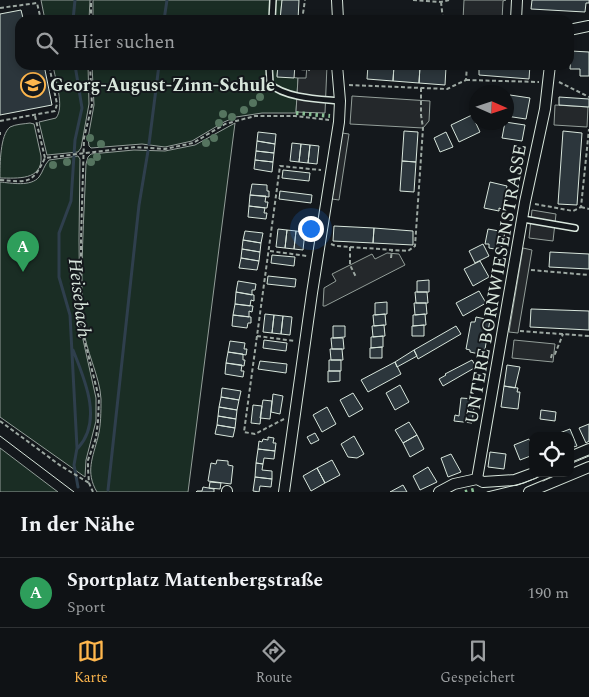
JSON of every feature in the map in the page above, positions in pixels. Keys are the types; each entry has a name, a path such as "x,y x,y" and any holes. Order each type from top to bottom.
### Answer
{"street":[{"path":"336,0 338,15"},
{"path":"516,15 517,0"},
{"path":"574,29 589,26"},
{"path":"284,492 317,257 339,122 340,101 338,70"},
{"name":"UNTERE BORNWIESENSTRASSE","path":"481,484 523,219 545,109 549,70"},
{"path":"574,455 589,449"},
{"path":"529,492 589,467"},
{"path":"439,492 454,484 481,484 515,480 529,475"}],"lane":[{"path":"272,15 273,0"},
{"path":"269,70 270,84 274,87 304,98 340,101"},
{"path":"523,219 574,228"}],"path":[{"path":"91,0 91,15"},
{"path":"303,15 305,0"},
{"path":"413,0 441,2 449,0"},
{"path":"441,2 442,15"},
{"path":"0,8 37,3 40,15"},
{"path":"0,121 55,111 57,104 50,70"},
{"path":"90,70 92,105 84,138 81,326 99,398 97,429 88,460 89,483 93,492"},
{"path":"466,80 467,70"},
{"path":"339,85 446,89 466,80 548,80 589,97"},
{"path":"320,239 336,246 408,251 415,246 418,231 423,128 421,88"},
{"path":"0,180 24,182 32,178 40,169 45,158 35,115"},
{"path":"45,158 135,147 165,149 193,143 225,124 255,116 295,116 339,122"},
{"path":"581,207 589,129"},
{"path":"585,163 589,162"},
{"path":"295,413 255,434 244,432 280,166 331,171"},
{"path":"526,202 574,211 581,207 589,209"},
{"path":"350,247 350,265 356,277"},
{"path":"269,250 317,257"},
{"path":"391,258 392,250"},
{"path":"531,270 589,275"},
{"path":"520,332 589,336"},
{"path":"551,358 552,354 555,354 563,334"},
{"path":"257,336 305,342"},
{"path":"0,421 60,466 89,483"}],"green space":[{"path":"41,0 90,0 89,15 44,15"},
{"path":"93,0 282,0 280,15 93,15"},
{"path":"54,70 88,70 89,104 81,148 78,152 47,155 39,122 56,118 60,107"},
{"path":"92,70 278,70 277,76 298,78 296,113 262,113 236,117 192,141 165,147 142,144 91,148 88,138 94,105"},
{"path":"235,123 188,492 97,492 91,478 91,464 100,428 101,399 98,381 84,334 82,305 83,224 88,157 91,154 134,150 165,151 195,145"},
{"path":"34,124 41,156 41,164 38,170 21,178 0,178 1,150 4,136 12,126"},
{"path":"78,156 80,159 80,326 96,398 96,421 86,460 85,477 0,417 0,182 21,184 31,182 39,177 49,160"},
{"path":"0,448 58,492 0,492"}],"shaded area":[{"path":"464,0 506,0 503,1 502,15 463,15"},
{"path":"307,70 327,70 325,113 296,112 298,78 306,78"},
{"path":"352,96 430,101 429,121 423,128 350,124"},
{"path":"555,105 588,107 587,127 554,125"},
{"path":"342,133 349,134 339,200 332,199"},
{"path":"532,210 556,214 553,241 529,238"},
{"path":"523,248 532,250 518,333 509,332"},
{"path":"387,253 399,254 405,265 323,306 324,288 336,281 332,274 372,254 375,259"},
{"path":"514,340 555,344 553,362 512,358"}],"building":[{"path":"282,0 299,0 298,15 280,15"},
{"path":"532,0 589,0 589,3 586,3 585,12 531,9"},
{"path":"21,10 22,15 15,15 15,70 45,70 52,105 0,115 0,14"},
{"path":"574,51 589,52 589,76 580,76 580,69 574,69"},
{"path":"278,70 295,70 294,78 277,77"},
{"path":"368,70 394,70 393,81 367,79"},
{"path":"394,70 420,70 419,83 393,81"},
{"path":"420,70 446,70 445,85 419,83"},
{"path":"479,70 530,70 529,79 479,75"},
{"path":"514,96 530,98 526,119 514,117"},
{"path":"559,97 589,99 589,107 559,105"},
{"path":"469,116 469,130 479,130 480,132 459,142 451,125"},
{"path":"514,123 525,125 522,141 502,138 504,130 514,130"},
{"path":"404,131 418,132 416,162 402,161"},
{"path":"563,131 582,133 577,205 558,204"},
{"path":"258,132 276,134 275,144 257,141"},
{"path":"446,132 453,147 440,152 434,138"},
{"path":"257,141 275,144 274,153 256,151"},
{"path":"292,143 301,144 299,162 290,161"},
{"path":"301,144 310,145 308,163 299,162"},
{"path":"310,145 319,146 317,164 308,163"},
{"path":"256,151 274,153 273,162 255,160"},
{"path":"255,160 273,162 272,172 254,169"},
{"path":"402,161 416,162 414,192 400,191"},
{"path":"283,170 310,173 309,181 282,178"},
{"path":"490,182 507,186 502,209 499,208 499,211 484,208"},
{"path":"252,184 267,185 269,197 250,195"},
{"path":"280,191 312,195 311,203 279,199"},
{"path":"250,195 266,196 267,208 249,206"},
{"path":"249,206 265,208 264,213 267,213 266,219 248,217"},
{"path":"334,226 374,228 373,243 333,241"},
{"path":"374,228 413,231 413,245 373,243"},
{"path":"278,229 287,230 285,248 276,247"},
{"path":"488,229 505,232 500,250 489,248 489,244 485,244"},
{"path":"287,230 296,231 294,249 285,248"},
{"path":"245,231 263,233 261,243 243,240"},
{"path":"296,231 305,232 303,250 294,249"},
{"path":"243,240 261,243 260,252 242,249"},
{"path":"483,244 489,256 475,263 469,251"},
{"path":"242,249 260,252 259,261 241,258"},
{"path":"550,252 589,254 589,269 549,267"},
{"path":"272,255 295,257 294,266 271,263"},
{"path":"241,258 259,261 257,270 239,268"},
{"path":"480,261 489,277 473,286 464,269"},
{"path":"268,276 296,279 295,287 267,284"},
{"path":"429,280 429,292 417,292 417,281"},
{"path":"238,281 256,284 255,290 252,290 252,295 236,292"},
{"path":"479,291 486,303 463,316 456,303"},
{"path":"236,292 254,295 254,301 251,300 250,306 235,304"},
{"path":"415,292 427,292 428,303 416,303"},
{"path":"387,302 387,314 375,315 375,303"},
{"path":"414,303 426,303 427,314 415,315"},
{"path":"235,304 253,306 252,312 249,311 249,317 233,315"},
{"path":"531,309 589,311 589,330 530,327"},
{"path":"265,314 274,315 272,333 263,332"},
{"path":"385,314 386,325 374,326 373,315"},
{"path":"425,314 426,325 413,326 413,315"},
{"path":"233,315 251,317 251,323 248,323 247,328 232,326"},
{"path":"274,315 283,316 281,334 272,333"},
{"path":"283,316 292,317 290,335 281,334"},
{"path":"476,317 490,320 484,355 470,352 470,350 466,349 471,322 475,322"},
{"path":"384,325 385,336 373,337 372,326"},
{"path":"424,325 424,336 412,336 412,326"},
{"path":"333,326 345,326 345,337 333,338"},
{"path":"456,326 461,334 418,359 414,350"},
{"path":"383,336 383,347 371,348 371,337"},
{"path":"331,338 343,338 344,349 332,349"},
{"path":"264,340 287,343 286,351 263,348"},
{"path":"230,341 245,343 246,355 228,352"},
{"path":"382,347 382,358 370,358 370,348"},
{"path":"330,349 342,349 343,360 331,360"},
{"path":"414,350 417,356 397,367 395,362"},
{"path":"228,352 243,354 244,366 226,363"},
{"path":"329,360 341,360 341,371 329,371"},
{"path":"472,360 476,367 443,386 439,379"},
{"path":"260,361 287,364 286,373 258,369"},
{"path":"395,362 401,374 368,392 361,380"},
{"path":"226,363 242,365 243,377 225,374"},
{"path":"507,365 520,367 515,388 504,386"},
{"path":"328,371 340,371 340,381 328,382"},
{"path":"400,385 409,402 395,410 386,393"},
{"path":"504,386 518,388 517,392 520,392 518,409 501,407"},
{"path":"222,388 241,391 239,400 221,397"},
{"path":"353,393 363,409 349,417 340,400"},
{"path":"273,394 283,396 280,414 271,412"},
{"path":"221,397 239,400 237,410 219,407"},
{"path":"461,398 475,399 472,423 454,421 455,415 459,416"},
{"path":"263,400 272,401 270,419 260,418"},
{"path":"253,405 262,406 260,424 251,423"},
{"path":"219,407 237,410 236,419 218,416"},
{"path":"327,407 336,424 322,432 313,415"},
{"path":"541,410 556,412 555,421 540,419"},
{"path":"218,416 236,419 235,428 217,425"},
{"path":"409,422 417,435 403,443 395,430"},
{"path":"589,424 589,441 586,443 579,428"},
{"path":"217,425 235,428 233,437 215,434"},
{"path":"315,433 319,440 311,444 307,437"},
{"path":"417,435 424,449 410,457 403,443"},
{"path":"354,436 364,454 357,458 348,457 341,444"},
{"path":"268,437 274,438 273,443 276,443 275,451 258,449 259,441 262,442 263,439 268,440"},
{"path":"529,439 529,457 520,460 514,445"},
{"path":"258,449 275,451 274,459 264,458 263,464 256,463"},
{"path":"490,452 506,454 504,469 488,467"},
{"path":"451,454 461,472 448,477 441,458"},
{"path":"217,460 228,461 228,465 233,466 231,484 208,481 211,463 216,464"},
{"path":"332,460 340,475 325,483 317,468"},
{"path":"256,463 263,464 262,470 272,471 272,479 255,477"},
{"path":"428,467 437,482 420,490 413,476"},
{"path":"317,468 325,483 311,491 303,476"},
{"path":"255,477 272,479 271,487 260,486 259,492 253,491"},
{"path":"210,482 221,483 220,489 209,488"},
{"path":"403,485 407,492 390,492"},
{"path":"203,487 214,489 214,492 196,492 202,491"}],"waterway":[{"name":"Heisebach","path":"74,15 75,0"},
{"path":"165,15 167,0"},
{"name":"Heisebach","path":"76,70 82,108 75,140 71,201 59,233 59,277 70,315 77,448 74,465 78,487"},
{"path":"149,144 158,70"},
{"path":"108,490 139,205 148,151"},
{"path":"73,350 86,387 91,413 85,437 78,448"}],"tram line":[{"path":"0,436 74,492"},
{"path":"574,462 589,456"},
{"path":"487,492 524,483 538,477"},
{"path":"543,481 552,477"}],"hedge":[{"path":"296,113 330,116"},
{"path":"465,492 477,489"}],"place":[{"name":"Georg-August-Zinn-Schule","path":"33,85"},
{"name":"Sportplatz Mattenbergstraße","path":"23,272"}]}
